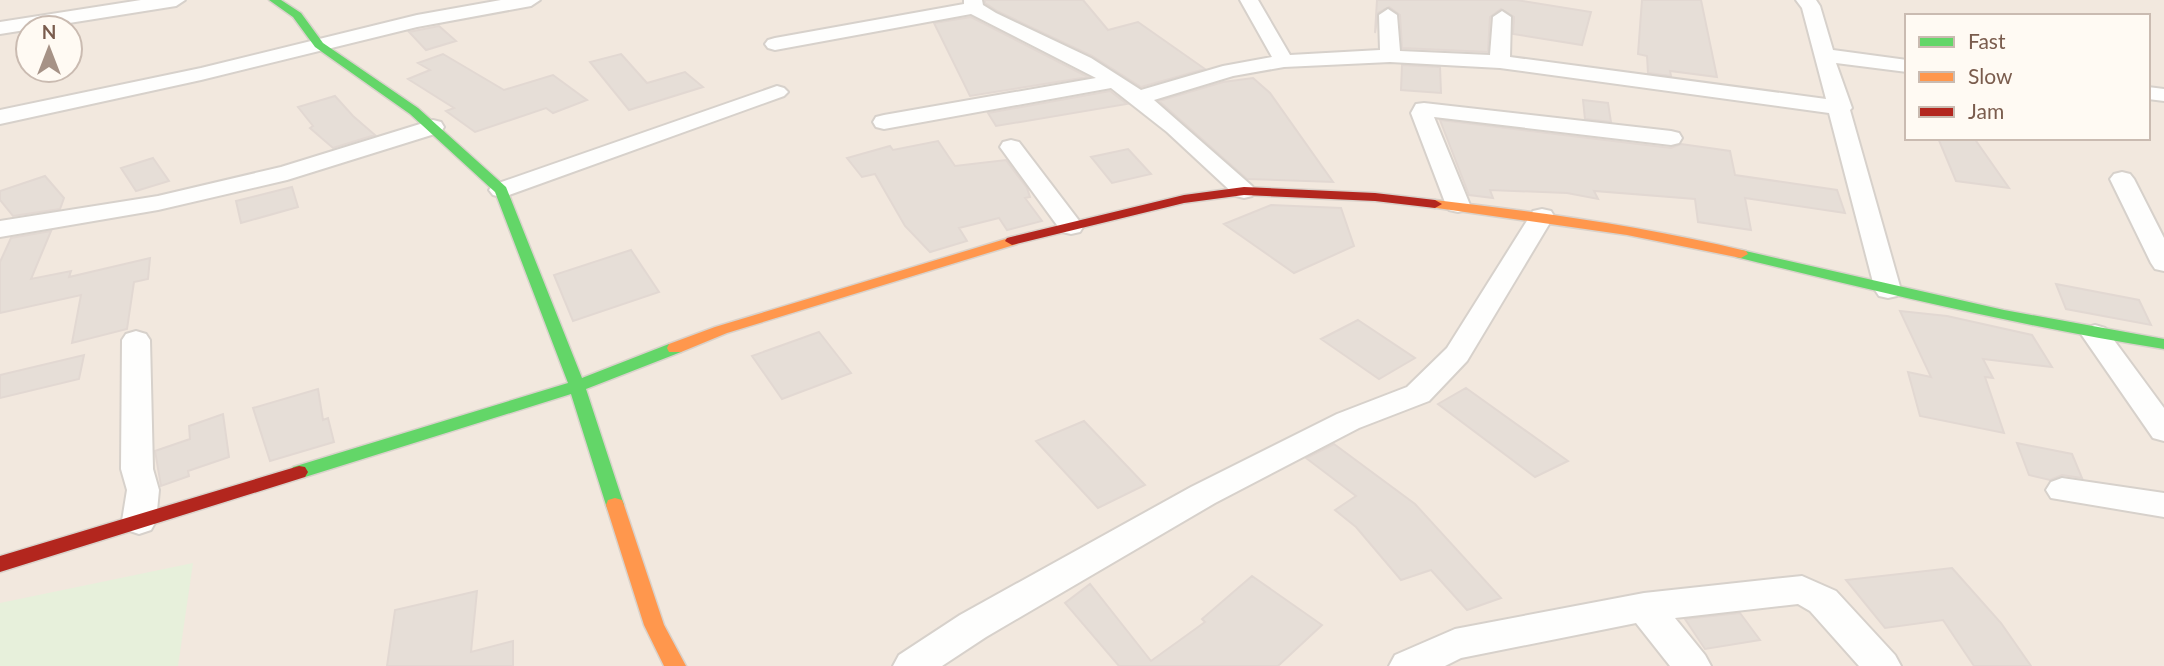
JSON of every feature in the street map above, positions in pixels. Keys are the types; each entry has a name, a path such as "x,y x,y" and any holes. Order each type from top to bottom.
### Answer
{"street":[{"path":"0,28 176,0"},
{"path":"274,0 297,15 319,45 414,111 501,190 577,386 654,625 675,666"},
{"path":"0,117 201,74 417,21 531,0"},
{"path":"1250,0 1284,61"},
{"path":"1805,0 1811,6 1841,108 1888,290"},
{"path":"775,44 973,4 995,22 1060,50 1114,82 1164,118 1244,191"},
{"path":"1388,15 1390,56"},
{"path":"1500,62 1502,17"},
{"path":"1825,55 1905,66"},
{"path":"1136,98 1230,71 1284,61 1390,56 1500,62 1841,108"},
{"path":"884,122 1114,82"},
{"path":"501,190 777,92"},
{"path":"1458,205 1422,113 1424,109 1671,138"},
{"path":"0,229 171,200 287,173 433,127"},
{"path":"1011,147 1071,227"},
{"path":"2122,178 2164,263"},
{"path":"0,564 577,386 721,330 1013,242 1184,199 1244,191 1362,196 1542,216 1695,242 1888,290 2095,334 2164,344"},
{"path":"912,666 973,626 1203,495 1348,421 1418,394 1457,354 1542,216"},
{"path":"2095,334 2164,430"},
{"path":"136,340 137,469 143,490 139,521"},
{"path":"2062,490 2164,505"},
{"path":"1408,666 1455,644 1644,607 1802,590 1824,601 1882,666"},
{"path":"1644,607 1692,666"}],"shaded area":[{"path":"0,0 2164,0 2164,666 0,666"}],"green space":[{"path":"193,563 178,666 0,666 0,603"}],"building":[{"path":"985,0 1083,0 1108,30 1138,22 1205,69 1141,87 1092,56 997,11 985,3"},
{"path":"1377,0 1516,0 1591,12 1582,45 1513,34 1514,17 1501,9 1490,17 1488,52 1402,48 1400,15 1389,7 1378,13 1375,33"},
{"path":"1642,0 1701,0 1717,77 1670,71 1671,76 1648,73 1647,56 1638,54"},
{"path":"971,17 1088,77 970,96 934,23"},
{"path":"439,26 456,41 426,50 409,32"},
{"path":"443,54 504,90 553,75 587,100 553,113 546,108 475,132 446,111 454,108 408,79 430,70 418,63"},
{"path":"621,54 647,83 685,72 703,87 629,110 590,62"},
{"path":"1402,65 1440,67 1441,93 1401,90"},
{"path":"1253,78 1270,93 1333,182 1247,179 1159,101 1223,82"},
{"path":"1110,91 1127,104 996,126 988,113"},
{"path":"335,96 375,135 333,148 310,128 313,126 298,107"},
{"path":"1583,100 1608,103 1611,122 1585,119"},
{"path":"1440,120 1671,148 1681,144 1730,151 1735,175 1837,190 1845,213 1745,198 1751,230 1698,222 1695,199 1594,191 1598,199 1567,193 1490,190 1493,198 1469,195"},
{"path":"1939,140 1975,140 2009,188 1956,181"},
{"path":"938,141 955,166 1006,160 1027,188 1030,197 1025,198 1042,221 1007,230 999,218 959,228 967,241 930,252 905,226 875,174 862,177 847,158 890,146 893,150"},
{"path":"1128,149 1151,174 1112,183 1091,157"},
{"path":"153,158 169,181 136,191 121,168"},
{"path":"45,176 64,198 60,209 13,216 0,200 0,191"},
{"path":"292,187 298,207 241,223 236,201"},
{"path":"1271,205 1341,208 1354,246 1294,273 1224,224"},
{"path":"51,231 31,279 71,271 69,277 150,258 148,279 134,282 127,329 72,343 81,295 0,313 0,262 11,238"},
{"path":"631,250 659,292 573,321 554,275"},
{"path":"2056,284 2139,300 2151,325 2066,309"},
{"path":"1900,311 1947,316 2032,335 2052,367 1983,359 1993,378 1985,377 2004,433 1920,416 1908,372 1931,377"},
{"path":"1358,320 1415,358 1379,379 1321,339"},
{"path":"819,332 851,373 782,399 752,356"},
{"path":"84,355 79,379 0,398 0,375"},
{"path":"1466,388 1568,461 1535,477 1438,404"},
{"path":"318,389 323,420 328,418 334,442 270,461 253,408"},
{"path":"223,414 229,457 188,471 189,476 161,486 155,451 190,439 189,426"},
{"path":"1084,421 1145,485 1098,508 1036,441"},
{"path":"2017,443 2072,454 2082,478 2062,475 2050,480 2029,475"},
{"path":"1334,444 1415,504 1501,598 1467,610 1431,570 1401,580 1356,527 1335,510 1356,496 1306,458"},
{"path":"1952,568 2001,623 2031,666 1974,666 1943,620 1885,628 1846,580"},
{"path":"1252,576 1322,625 1278,666 1119,666 1065,603 1090,584 1151,661 1205,622 1202,619"},
{"path":"477,591 471,652 513,641 513,666 387,666 395,610"},
{"path":"1740,613 1760,640 1705,649 1685,619"}],"traffic: fast":[{"path":"274,0 297,15 319,45 414,111 501,190 577,386 615,505"},
{"path":"1741,254 2004,315 2164,344"},
{"path":"299,472 577,386 675,348"}],"traffic: slow":[{"path":"1435,204 1627,230 1741,254"},
{"path":"675,348 721,330 1012,241"},
{"path":"615,505 654,625 675,666"}],"traffic: jam":[{"path":"1012,241 1184,199 1244,191 1375,197 1435,204"},
{"path":"0,564 299,472"}]}
